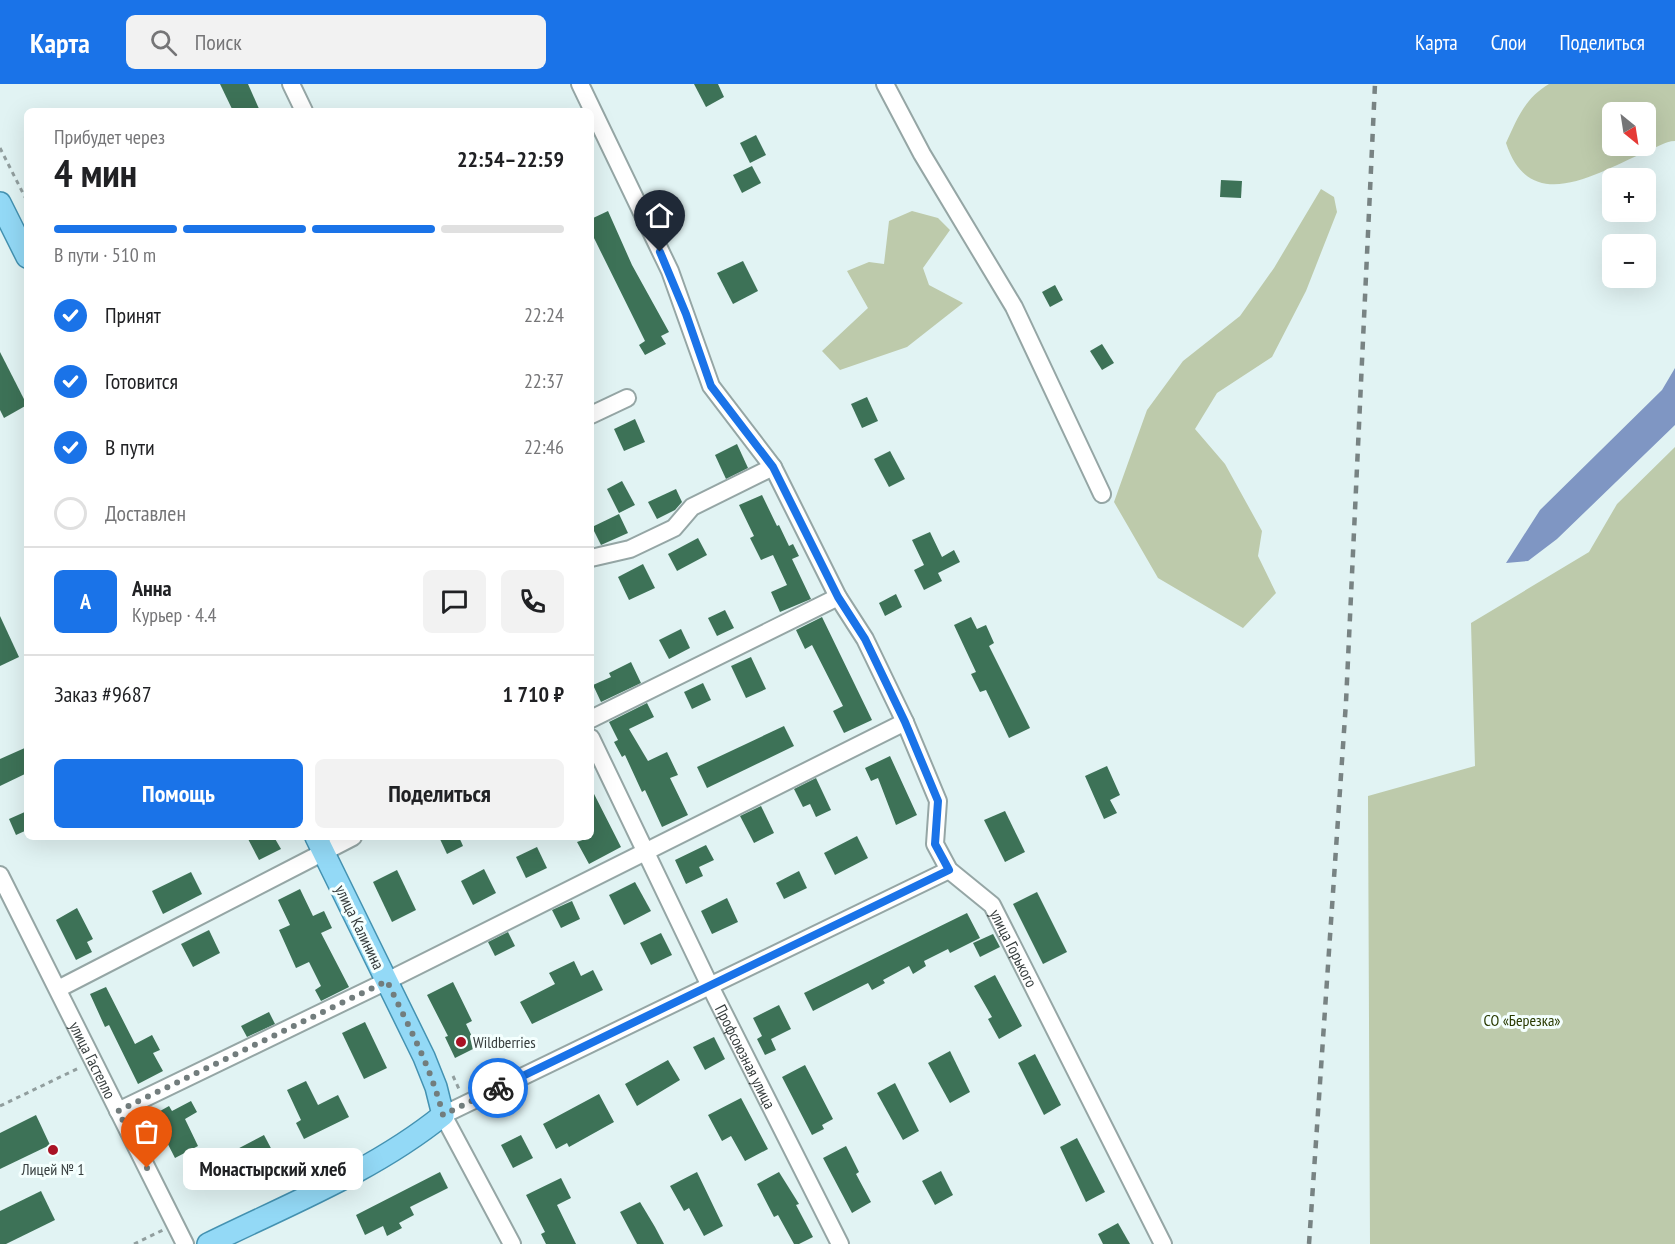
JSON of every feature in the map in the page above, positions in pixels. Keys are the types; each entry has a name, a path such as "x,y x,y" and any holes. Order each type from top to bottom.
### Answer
{"main road":[{"path":"0,203 24,251"},
{"name":"улица Калинина","path":"319,844 424,1057 436,1087 443,1115"},
{"path":"208,1244 380,1158 416,1136 443,1115"}],"street":[{"path":"291,84 303,108"},
{"name":"улица Горького","path":"580,84 592,108"},
{"path":"885,84 922,154 1014,307 1102,494"},
{"name":"улица Горького","path":"594,113 670,271 711,386 773,467 838,597 865,639 905,722 938,801 935,844 949,870 992,905 1163,1244"},
{"path":"594,414 627,398"},
{"path":"594,557 630,549 674,528 692,507 773,467"},
{"path":"594,718 838,597"},
{"path":"118,1111 387,981 905,722"},
{"name":"Профсоюзная улица","path":"594,744 710,986 840,1244"},
{"path":"58,989 319,844 338,840"},
{"path":"443,1115 949,870"},
{"name":"улица Гастелло","path":"0,875 185,1244"},
{"name":"улица Калинина","path":"443,1115 512,1244"}],"path":[{"path":"0,148 24,195"},
{"path":"0,1106 93,1060"},
{"path":"134,1244 175,1224"}],"green space":[{"path":"1549,84 1675,84 1675,141 1656,147 1656,102 1602,102 1602,156 1637,156 1610,168 1602,168 1602,172 1586,178 1567,183 1548,184 1531,179 1517,165 1506,143 1523,110 1534,96"},
{"path":"1321,189 1334,197 1337,212 1306,291 1272,357 1217,393 1195,429 1225,464 1262,531 1258,556 1276,593 1243,628 1158,578 1114,502 1147,410 1183,361 1240,316 1274,268"},
{"path":"912,211 938,218 950,230 923,268 929,285 963,303 907,347 840,370 822,351 868,308 847,271 869,262 884,264 889,221"},
{"name":"СО «Березка»","path":"1675,447 1675,1244 1370,1244 1368,796 1475,766 1471,623 1589,552 1617,504"}],"water":[{"path":"1675,368 1675,425 1557,539 1528,561 1506,563 1540,510 1662,390"}],"building":[{"path":"220,84 248,84 259,108 232,108"},
{"path":"694,84 718,84 724,97 706,107"},
{"path":"756,135 766,155 750,163 740,143"},
{"path":"752,166 761,183 742,193 733,175"},
{"path":"1221,180 1242,181 1241,198 1220,197"},
{"path":"608,211 632,265 669,332 661,336 666,344 645,355 639,345 645,341 594,238 594,218"},
{"path":"743,261 758,291 733,304 717,273"},
{"path":"1055,285 1063,300 1050,307 1042,292"},
{"path":"1102,344 1114,363 1102,370 1090,351"},
{"path":"0,352 24,399 24,407 4,418 0,410"},
{"path":"867,397 878,421 862,428 851,404"},
{"path":"635,419 645,442 624,451 614,429"},
{"path":"737,444 748,468 726,479 715,455"},
{"path":"890,451 905,479 889,487 874,459"},
{"path":"622,481 635,505 619,513 607,489"},
{"path":"676,489 682,502 675,510 657,519 648,502"},
{"path":"762,495 789,546 793,544 799,556 792,559 811,599 780,612 771,592 787,585 773,555 761,560 750,538 754,536 739,505"},
{"path":"619,514 628,533 601,545 594,526"},
{"path":"930,532 942,557 954,550 960,562 938,573 942,581 924,590 914,570 924,565 912,540"},
{"path":"698,538 707,555 677,571 668,554"},
{"path":"643,564 655,588 629,600 618,577"},
{"path":"896,594 902,607 885,616 879,603"},
{"path":"725,610 734,628 717,636 708,618"},
{"path":"0,616 19,657 0,666"},
{"path":"822,617 872,720 844,733 833,711 843,706 812,645 805,649 796,630"},
{"path":"971,617 977,629 986,625 994,643 989,646 1030,728 1009,738 986,690 980,692 971,674 976,672 954,625"},
{"path":"681,629 690,648 669,659 659,640"},
{"path":"751,657 766,689 746,698 731,666"},
{"path":"631,662 641,683 601,702 594,685 611,677 609,673"},
{"path":"703,683 711,700 692,709 684,692"},
{"path":"647,703 654,717 629,729 648,761 667,752 678,775 670,778 688,815 662,827 645,790 642,792 625,755 622,757 614,742 618,740 609,722"},
{"path":"784,726 794,746 707,788 697,767"},
{"path":"24,748 24,774 0,786 0,759"},
{"path":"890,756 917,815 896,825 878,778 871,781 865,768"},
{"path":"1107,766 1120,795 1110,800 1117,813 1104,819 1085,776"},
{"path":"816,778 831,810 816,817 810,804 803,807 794,789"},
{"path":"594,794 621,847 589,864 577,842 594,840"},
{"path":"761,806 774,833 754,843 740,816"},
{"path":"1005,811 1025,852 1005,862 984,820"},
{"path":"24,812 24,831 16,835 9,819"},
{"path":"857,836 868,858 835,875 824,853"},
{"path":"249,840 276,840 281,849 259,860"},
{"path":"440,840 460,840 463,846 447,854"},
{"path":"706,845 714,860 699,867 703,876 686,884 675,860"},
{"path":"537,847 547,868 526,878 516,857"},
{"path":"484,869 496,893 473,905 461,881"},
{"path":"397,870 416,910 392,922 373,882"},
{"path":"799,871 807,888 784,899 776,883"},
{"path":"191,872 202,894 163,914 152,891"},
{"path":"635,882 651,911 624,925 609,895"},
{"path":"300,889 313,916 324,911 332,928 321,933 349,987 321,1001 315,990 321,986 309,962 296,968 279,930 290,925 278,900"},
{"path":"1037,892 1067,952 1043,964 1013,904"},
{"path":"727,898 738,922 712,934 701,911"},
{"path":"572,901 580,919 561,928 552,910"},
{"path":"77,908 93,939 87,942 92,952 76,960 56,920"},
{"path":"967,913 980,938 950,953 948,949 924,961 926,966 913,974 909,966 883,980 885,983 872,990 868,983 813,1011 804,993"},
{"path":"209,930 220,953 193,967 181,944"},
{"path":"508,932 515,946 495,956 488,942"},
{"path":"661,933 672,955 651,965 640,943"},
{"path":"993,934 1000,947 980,957 973,943"},
{"path":"574,961 581,976 593,970 603,990 532,1024 520,1002 555,984 549,973"},
{"path":"995,975 1022,1026 999,1039 988,1019 992,1017 974,986"},
{"path":"453,982 472,1021 466,1024 477,1047 455,1058 445,1037 448,1036 427,995"},
{"path":"106,987 135,1044 152,1035 160,1050 153,1053 163,1071 138,1084 109,1025 105,1027 90,994"},
{"path":"779,1005 791,1029 771,1039 776,1050 765,1055 757,1039 762,1036 753,1018"},
{"path":"269,1012 275,1024 247,1037 241,1026"},
{"path":"365,1022 387,1068 364,1079 342,1033"},
{"path":"714,1037 725,1059 705,1070 693,1047"},
{"path":"950,1051 970,1092 950,1103 928,1063"},
{"path":"1035,1054 1061,1105 1044,1115 1018,1063"},
{"path":"668,1060 680,1080 637,1106 625,1084"},
{"path":"805,1065 833,1119 822,1125 824,1129 812,1135 782,1077"},
{"path":"306,1081 318,1105 338,1095 349,1117 304,1139 296,1123 301,1120 287,1090"},
{"path":"895,1083 919,1131 903,1140 877,1093"},
{"path":"599,1094 614,1122 569,1147 567,1143 556,1149 543,1124"},
{"path":"741,1098 768,1149 745,1161 731,1136 722,1141 708,1115"},
{"path":"191,1101 197,1112 185,1119 198,1146 175,1158 153,1115 169,1106 172,1111"},
{"path":"36,1115 50,1145 0,1169 0,1133"},
{"path":"264,1135 274,1154 231,1175 222,1157"},
{"path":"521,1135 533,1158 513,1168 501,1145"},
{"path":"1077,1138 1105,1192 1086,1202 1060,1147"},
{"path":"846,1146 859,1172 856,1174 871,1202 852,1213 823,1158"},
{"path":"941,1171 953,1195 935,1205 922,1181"},
{"path":"440,1172 448,1188 410,1207 414,1215 399,1223 402,1228 387,1236 383,1226 365,1235 356,1215"},
{"path":"697,1172 723,1226 704,1236 689,1208 684,1211 670,1186"},
{"path":"779,1172 799,1204 796,1205 813,1237 799,1244 794,1244 778,1215 774,1217 757,1184"},
{"path":"561,1178 571,1198 557,1205 576,1244 546,1244 541,1234 545,1232 526,1195"},
{"path":"41,1191 55,1220 6,1244 0,1244 0,1211"},
{"path":"640,1202 664,1244 637,1244 620,1212"},
{"path":"1118,1223 1130,1244 1103,1244 1098,1234"}],"railway":[{"path":"1309,1244 1346,702 1375,84"}],"way so far":[{"path":"147,1168 118,1111 387,981 424,1057 436,1087 443,1115 498,1088"}],"place":[{"name":"Wildberries","path":"461,1042"},
{"name":"Лицей № 1","path":"53,1150"},
{"name":"Монастырский хлеб","path":"147,1168"}],"route":[{"path":"498,1088 949,870 935,844 938,801 905,722 865,639 838,597 773,467 711,386 670,271 660,252"}]}
